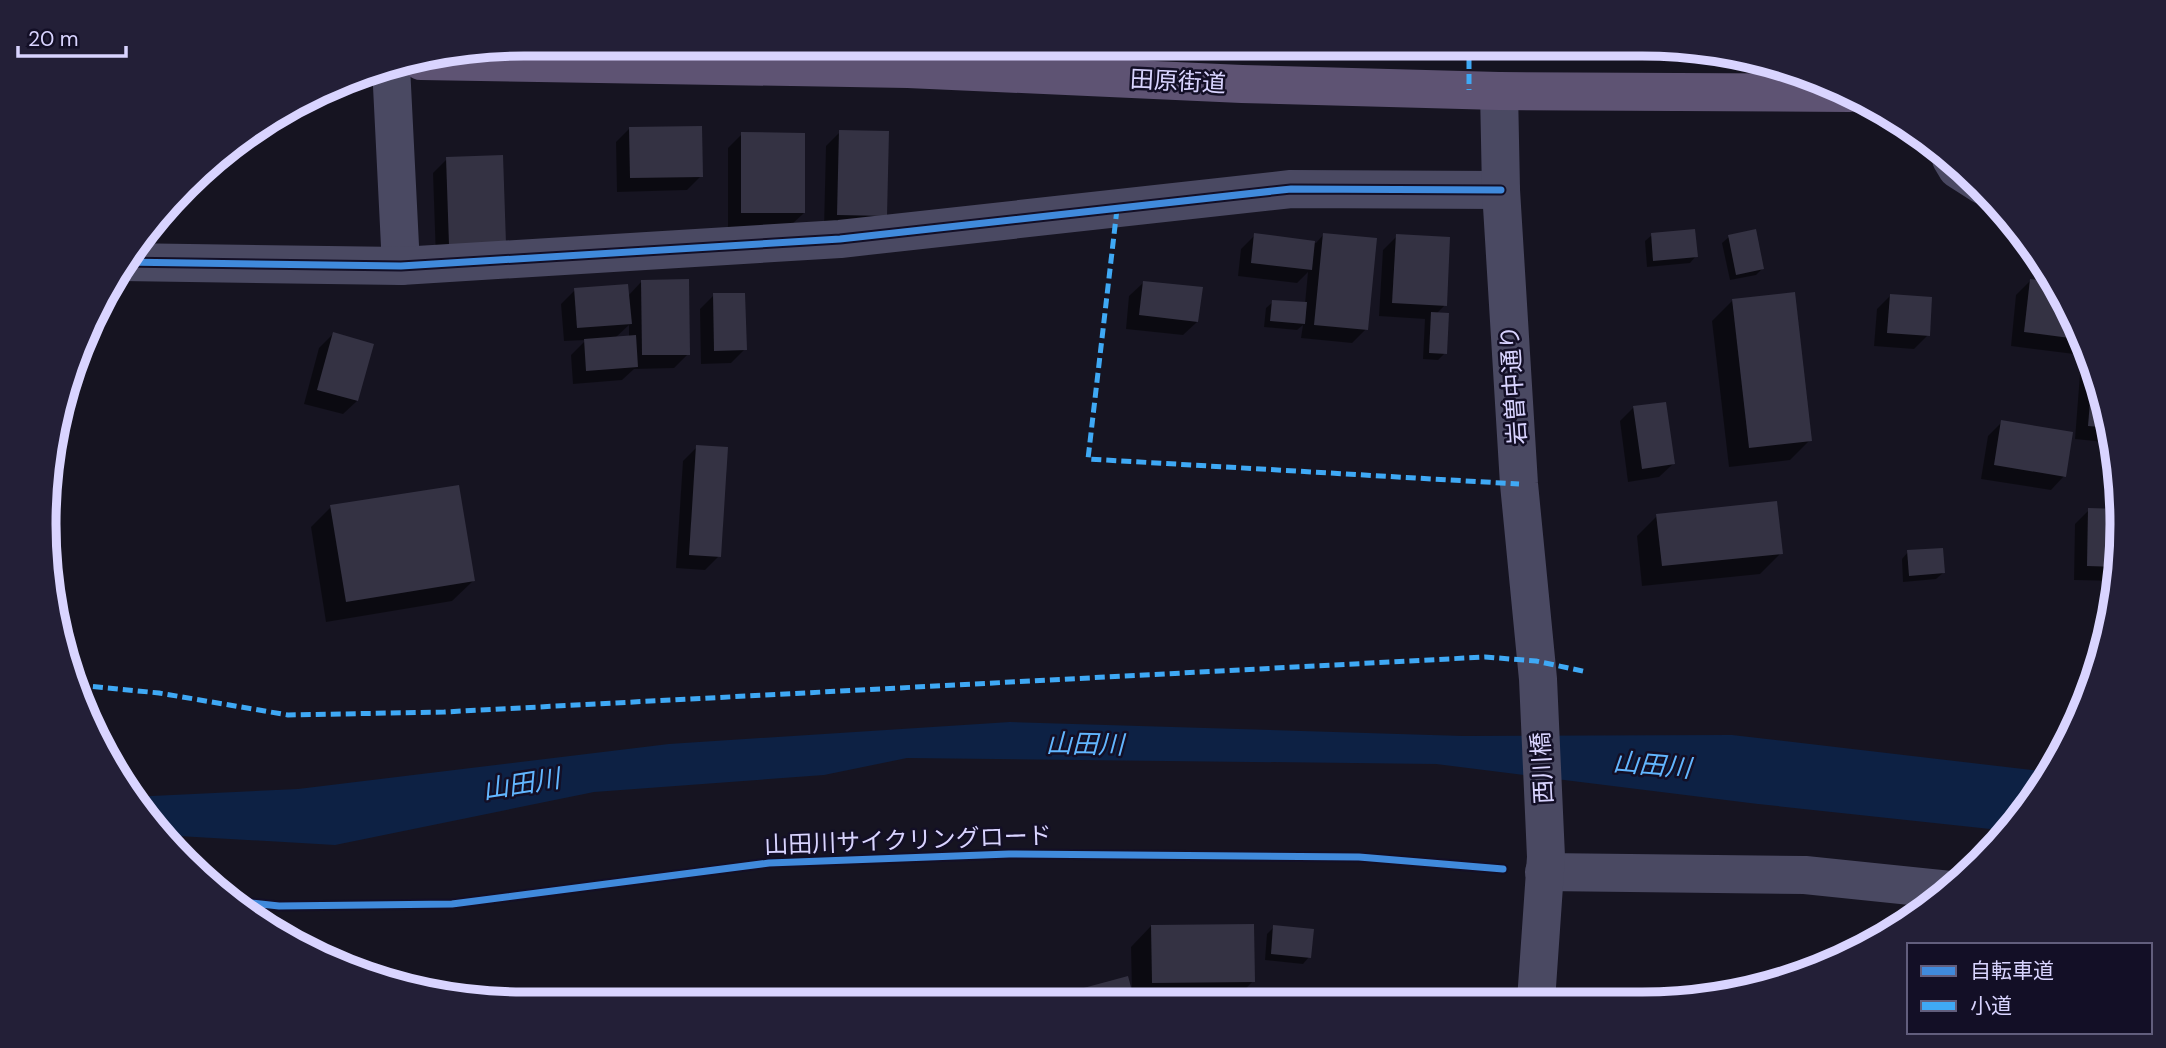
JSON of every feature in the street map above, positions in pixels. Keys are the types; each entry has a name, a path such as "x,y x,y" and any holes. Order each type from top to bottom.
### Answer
{"main road":[{"name":"田原街道","path":"454,62 908,69 1242,84 1499,91 1823,93"}],"street":[{"path":"391,76 401,266"},
{"name":"岩曽中通り","path":"1499,91 1501,190 1519,484 1538,679"},
{"path":"136,262 401,266 840,239 1291,189 1501,190"},
{"name":"西川橋","path":"1538,679 1545,865"},
{"path":"1537,992 1545,865 1805,875 1935,888"}],"water":[{"name":"山田川","path":"1010,722 1463,736 1732,735 2039,771 1997,830 1758,804 1436,764 907,758 824,775 594,792 335,845 175,836 144,796 298,789 669,744"}],"building":[{"path":"702,126 703,177 630,178 629,127"},
{"path":"839,130 889,131 887,216 837,215"},
{"path":"741,132 805,133 805,213 741,213"},
{"path":"503,155 506,244 449,245 446,157"},
{"path":"1695,229 1698,257 1653,261 1651,233"},
{"path":"1756,229 1764,269 1736,275 1728,235"},
{"path":"1254,233 1315,241 1312,270 1251,263"},
{"path":"1323,233 1377,238 1368,330 1314,325"},
{"path":"1396,234 1450,237 1447,306 1392,303"},
{"path":"689,279 690,355 642,355 641,280"},
{"path":"2030,279 2041,280 2071,338 2024,332"},
{"path":"1143,281 1203,287 1198,322 1139,315"},
{"path":"628,284 632,324 577,328 574,288"},
{"path":"1795,292 1812,441 1749,448 1732,299"},
{"path":"713,293 745,293 747,350 714,351"},
{"path":"1890,294 1932,297 1930,336 1887,333"},
{"path":"1272,300 1307,302 1305,324 1270,321"},
{"path":"1431,312 1449,313 1447,354 1429,353"},
{"path":"333,332 374,344 358,401 317,390"},
{"path":"636,335 638,367 586,371 584,339"},
{"path":"2091,393 2100,427 2088,426"},
{"path":"1666,402 1675,464 1642,469 1633,406"},
{"path":"2001,420 2073,432 2066,477 1994,465"},
{"path":"696,445 728,447 721,557 689,555"},
{"path":"459,485 475,581 346,602 330,505"},
{"path":"1777,501 1783,554 1662,566 1656,514"},
{"path":"2088,508 2110,509 2108,567 2087,566"},
{"path":"1943,548 1945,573 1909,576 1907,550"},
{"path":"1254,924 1255,982 1152,983 1151,925"},
{"path":"1273,925 1314,929 1311,958 1271,954"},
{"path":"1128,976 1132,992 1069,992"}],"marked path":[{"path":"1469,56 1469,90"},
{"path":"1117,209 1088,459 1519,484"},
{"path":"85,686 159,693 288,715 444,712 1485,657 1536,661 1587,672"}],"cycle path":[{"path":"136,262 401,266 840,239 1291,189 1501,190"},
{"name":"山田川サイクリングロード","path":"250,903 279,906 452,904 769,863 1009,854 1359,857 1503,869"}]}
